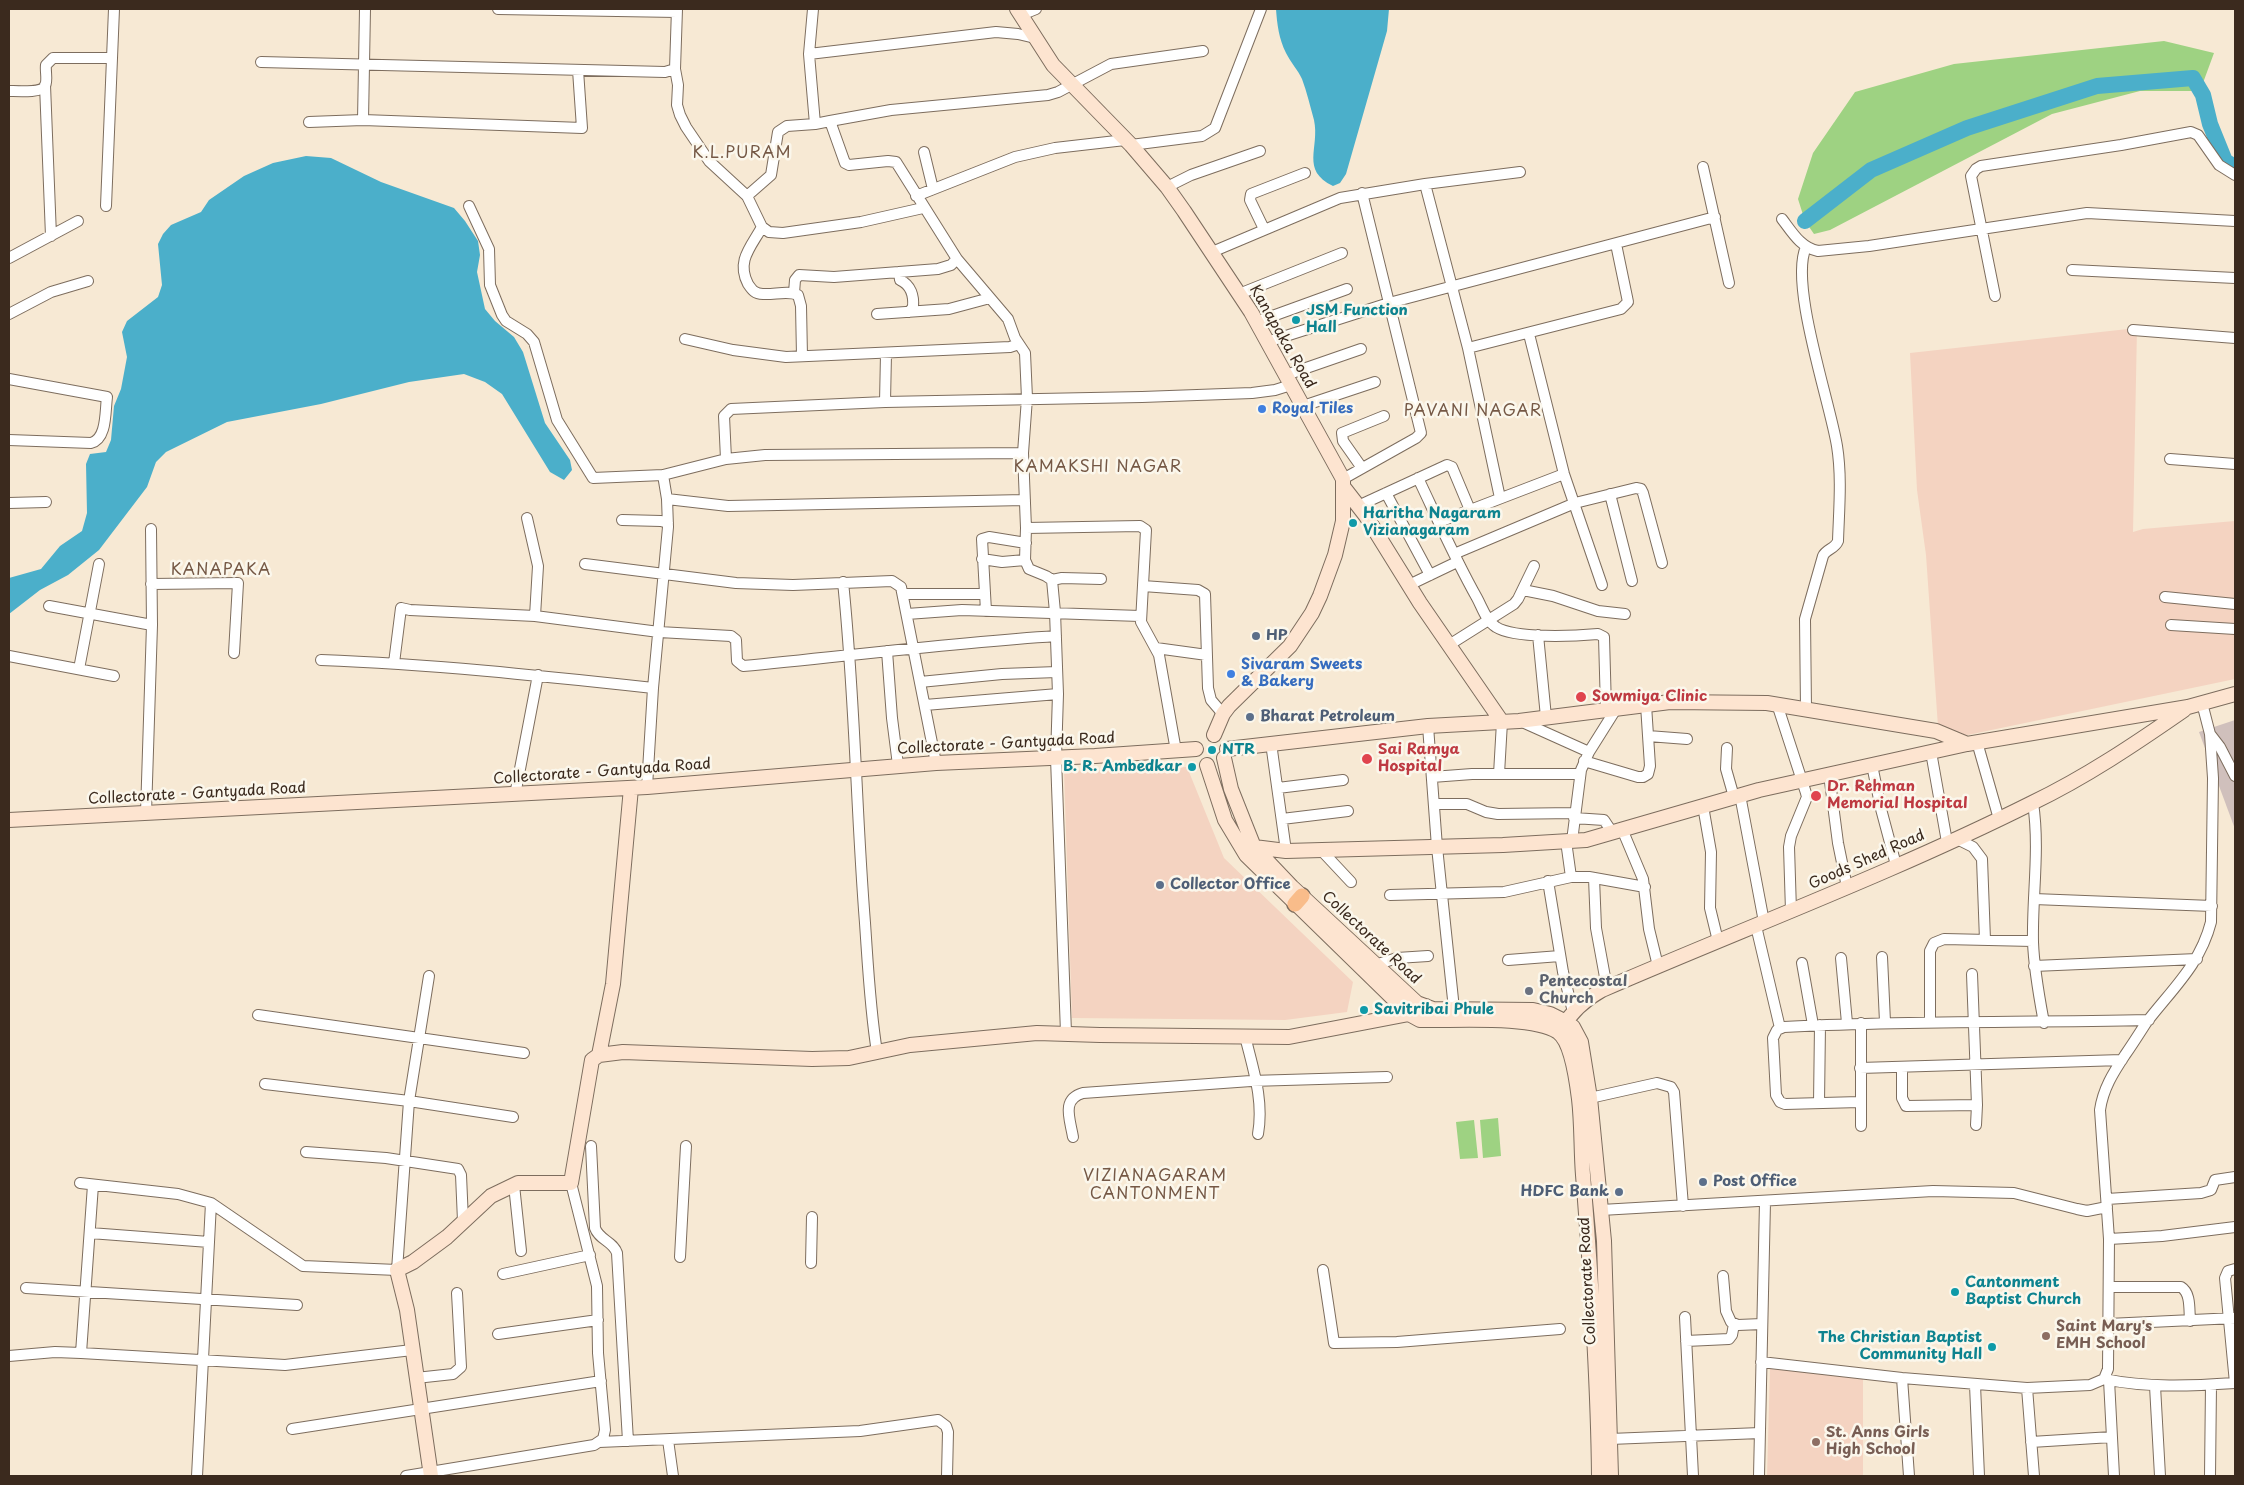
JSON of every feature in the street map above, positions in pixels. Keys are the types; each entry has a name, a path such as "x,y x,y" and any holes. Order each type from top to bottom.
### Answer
{"street":[{"path":"106,206 114,9"},
{"path":"363,120 365,9"},
{"path":"498,9 677,10 675,69 678,85 677,104 686,127 709,161 748,196 762,227 769,232 783,233 861,222 924,208"},
{"path":"813,9 809,54 816,124"},
{"path":"1019,12 1036,9"},
{"path":"916,196 1015,157 1055,148 1202,136 1215,128 1262,9"},
{"name":"Kanapaka Road","path":"1019,12 1053,65 1128,143 1167,187 1212,252 1256,322 1358,506 1449,646 1502,722"},
{"path":"809,54 996,32 1035,38"},
{"path":"748,196 771,175 778,132 787,126 816,124 891,110 1048,95 1072,85 1111,64 1202,51"},
{"path":"51,236 45,85 46,65 53,58 112,58"},
{"path":"261,62 665,72 675,69"},
{"path":"309,122 363,120 582,128 578,70"},
{"path":"9,92 38,90 45,85"},
{"path":"830,121 848,166 893,161 957,259 1008,319 1025,358 1027,398 1023,453 1026,528 1025,560 1029,569 1052,580 1062,578 1101,579"},
{"path":"1995,296 1980,229 1971,176 1981,166 2191,132 2198,135 2219,165 2235,175"},
{"path":"1167,187 1192,175 1260,151"},
{"path":"924,152 933,188"},
{"path":"1703,167 1729,284"},
{"path":"1212,252 1329,201 1362,193 1520,172"},
{"path":"1264,229 1250,200 1251,194 1304,173"},
{"path":"1425,184 1468,348 1500,498"},
{"path":"1196,749 1200,740 1214,735 1223,714 1251,682 1290,646 1312,613 1335,555 1343,521 1341,476 1362,468 1416,438 1421,433 1362,193"},
{"path":"469,206 490,249 490,285 502,315 506,321 527,334 534,342 557,420 592,477 663,475 726,459 805,453 1023,453"},
{"path":"1782,219 1806,247 1818,251 1861,247 2058,216 2096,212 2235,221"},
{"path":"1267,342 1389,303 1453,288 1715,217"},
{"path":"9,258 78,221"},
{"path":"762,227 742,265 745,277 752,290 758,294 794,294 800,298 802,356"},
{"path":"1468,348 1530,334 1626,306 1627,297 1616,244"},
{"path":"1806,247 1801,266 1806,310 1837,446 1841,488 1838,541 1836,546 1825,552 1823,556 1805,619 1806,709"},
{"path":"1239,294 1342,253"},
{"path":"794,294 796,280 799,275 834,277 944,268 957,259"},
{"path":"2072,270 2235,278"},
{"path":"899,272 900,280 905,282 912,292 913,307 909,312"},
{"path":"9,314 51,292 88,281"},
{"path":"1256,322 1347,289"},
{"path":"877,314 949,309 990,298"},
{"path":"2132,330 2235,338"},
{"path":"1530,334 1564,474 1602,585"},
{"path":"685,339 733,350 786,357 886,354 1010,347 1019,344"},
{"path":"726,459 724,416 731,408 886,402 1252,393 1275,390 1289,380 1361,349"},
{"path":"886,354 886,402"},
{"path":"9,379 107,397 102,435 98,440 90,443 9,440"},
{"path":"1303,406 1375,382"},
{"path":"1362,468 1343,441 1342,433 1384,416"},
{"path":"2170,459 2235,464"},
{"path":"1358,506 1443,466 1449,466 1470,510"},
{"path":"1439,522 1564,474"},
{"path":"647,787 662,574 668,523 667,498 663,475"},
{"path":"1418,478 1455,558 1489,621 1497,628 1538,635 1598,634 1604,637 1611,709 1586,757 1580,774 1569,841 1571,877"},
{"path":"1409,585 1430,575 1455,558 1575,503 1636,488 1642,489 1662,563"},
{"path":"1386,492 1430,575"},
{"path":"1610,494 1632,581"},
{"path":"667,498 728,506 1025,500"},
{"path":"9,503 46,502"},
{"path":"527,518 538,566 535,616"},
{"path":"622,520 662,521 668,523"},
{"path":"146,813 152,625 151,528"},
{"path":"1026,528 1144,528 1147,534 1140,616 1143,628 1156,648 1176,751"},
{"path":"986,611 981,542 985,537 1026,543"},
{"path":"982,559 1002,562 1025,560"},
{"path":"79,669 99,564"},
{"path":"585,564 736,583 793,585 892,581 900,585 936,762"},
{"path":"1449,646 1514,604 1534,566"},
{"path":"1052,580 1058,694 1056,758 1066,1033"},
{"path":"844,582 851,656 854,769 869,986 877,1052"},
{"path":"151,584 238,583 234,653"},
{"path":"1142,586 1202,591 1206,599 1209,694 1223,714"},
{"path":"1523,590 1553,596 1598,612 1625,614"},
{"path":"903,594 985,594"},
{"path":"2165,597 2235,604"},
{"path":"49,606 152,625"},
{"path":"394,663 401,608 535,616 659,632 733,637 736,640 738,662 742,666 913,648 1056,636"},
{"path":"907,614 962,610 1140,616"},
{"path":"2171,625 2235,629"},
{"path":"1538,635 1546,717"},
{"path":"1156,648 1207,655"},
{"path":"887,651 898,765"},
{"path":"9,656 114,676"},
{"path":"321,660 394,663 538,675 653,688"},
{"path":"920,682 1002,674 1057,672"},
{"path":"516,795 538,675"},
{"path":"925,705 1058,694"},
{"name":"Goods Shed Road","path":"1254,847 1286,851 1437,847 1586,840 1737,796 1829,774 1972,743 2188,707 2235,694"},
{"path":"1207,765 1217,764 1226,753 1271,744 1428,726 1519,721 1670,702 1777,704 1936,731 1972,743 1999,819"},
{"path":"2114,1476 2106,1380 2108,1369 2109,1239 2100,1110 2102,1096 2122,1060 2149,1020 2193,966 2206,941 2212,922 2213,778 2210,734 2202,703"},
{"path":"1777,704 1807,797 1791,836 1789,846 1791,911"},
{"path":"1519,721 1622,774 1646,776 1650,766 1646,705"},
{"name":"Goods Shed Road","path":"1566,1022 1584,1001 1607,988 1847,887 2033,803 2111,760 2188,707"},
{"path":"1499,774 1502,722"},
{"path":"1428,726 1437,847 1454,1009"},
{"path":"2210,734 2220,747 2235,776"},
{"path":"1214,735 1222,740 1226,753"},
{"path":"1648,736 1687,739"},
{"path":"1271,744 1286,851"},
{"path":"1727,748 1726,769 1737,796 1780,1028"},
{"name":"Collectorate - Gantyada Road","path":"9,820 516,795 647,787 936,762 1056,758 1196,749"},
{"name":"Collectorate Road","path":"1196,749 1199,759 1207,765 1225,820 1246,855 1417,1003 1433,1009 1533,1010 1550,1014 1573,1027 1581,1042 1590,1098 1601,1210 1611,1476"},
{"path":"1931,752 1951,840 1973,847 1982,859 1985,940"},
{"name":"Collectorate Road","path":"1226,753 1231,789 1254,847 1298,900 1409,1014 1420,1020 1522,1021 1540,1024 1566,1022"},
{"path":"1872,765 1881,809 1896,865"},
{"path":"1432,777 1499,774 1580,774"},
{"path":"1829,774 1838,843 1847,887"},
{"path":"1278,788 1343,780"},
{"path":"599,1055 613,984 631,788"},
{"path":"1217,796 1231,789"},
{"path":"2033,803 2036,830 2034,966 2044,1023"},
{"path":"1434,804 1467,804 1486,812 1498,814 1574,816 1604,820 1617,831 1637,862 1645,886 1649,929 1658,966"},
{"path":"1703,806 1711,852 1710,908 1718,941"},
{"path":"1282,819 1348,811"},
{"path":"1321,850 1351,882"},
{"path":"1390,895 1504,892 1571,877 1594,878 1645,886"},
{"path":"1594,878 1596,928 1607,988"},
{"path":"1548,881 1560,956 1566,1022"},
{"path":"2034,898 2212,906"},
{"path":"1930,1022 1931,946 1944,940 2033,941"},
{"path":"1375,965 1397,958 1428,956"},
{"path":"1508,960 1560,956"},
{"path":"1882,957 1885,1022"},
{"path":"1841,958 1847,1023"},
{"path":"2034,966 2197,958"},
{"path":"1802,963 1817,1025 1819,1103"},
{"path":"1972,974 1977,1105 1976,1126"},
{"path":"429,976 409,1100 397,1270 407,1310 430,1474"},
{"path":"406,1476 430,1474 594,1445 599,1442 604,1434 597,1286 571,1182 592,1060 599,1055 623,1052 812,1059 849,1058 954,1040 1037,1033 1289,1036 1409,1014 1426,1006"},
{"path":"258,1015 524,1053"},
{"path":"1860,1102 1785,1104 1777,1099 1774,1033 1780,1028 1847,1023 2044,1023 2149,1020"},
{"name":"Collectorate Road","path":"1566,1022 1569,1049 1579,1099 1591,1277 1599,1476"},
{"path":"1860,1126 1861,1023"},
{"path":"1245,1036 1256,1080 1261,1114 1258,1134"},
{"path":"1860,1068 2122,1060"},
{"path":"1902,1067 1902,1098 1906,1106 1977,1105"},
{"path":"1072,1137 1069,1106 1071,1098 1075,1095 1256,1080 1387,1077"},
{"path":"264,1084 409,1100 513,1117"},
{"path":"1590,1098 1657,1084 1671,1087 1674,1092 1683,1206"},
{"path":"591,1146 595,1228 600,1237 612,1245 617,1252 628,1441"},
{"path":"680,1257 686,1146"},
{"path":"306,1152 405,1160 458,1169 461,1175 463,1221"},
{"path":"1601,1210 1933,1191 1979,1191 2014,1193 2087,1211 2107,1203 2201,1193 2211,1190 2215,1180 2235,1177"},
{"path":"80,1183 178,1194 211,1204 304,1266 397,1270 413,1262 447,1237 491,1196 518,1183 571,1182"},
{"path":"81,1353 93,1185"},
{"path":"514,1185 521,1251"},
{"path":"1759,1476 1766,1202"},
{"path":"197,1476 211,1204"},
{"path":"810,1263 812,1217"},
{"path":"2109,1239 2171,1235 2235,1227"},
{"path":"90,1233 208,1242"},
{"path":"503,1274 590,1255"},
{"path":"1761,1362 1902,1378 2027,1388 2090,1385 2106,1380 2126,1384 2156,1386 2235,1383 2232,1318 2225,1278 2228,1271 2235,1269"},
{"path":"1323,1270 1334,1343 1397,1342 1560,1329"},
{"path":"1723,1276 1728,1318 1734,1324 1762,1324"},
{"path":"2109,1287 2181,1287 2188,1296 2190,1320"},
{"path":"26,1288 297,1305"},
{"path":"416,1378 453,1374 461,1367 457,1293"},
{"path":"1685,1317 1693,1476"},
{"path":"2108,1324 2232,1318"},
{"path":"498,1334 598,1320"},
{"path":"1686,1341 1726,1340 1732,1337 1734,1324"},
{"path":"9,1356 55,1352 285,1365 412,1350"},
{"path":"1902,1378 1909,1476"},
{"path":"292,1429 601,1381"},
{"path":"1975,1385 1979,1476"},
{"path":"2210,1476 2211,1385"},
{"path":"2156,1386 2160,1476"},
{"path":"2027,1388 2034,1476"},
{"path":"599,1442 860,1431 938,1420 946,1426 948,1432 947,1476"},
{"path":"1610,1440 1760,1433"},
{"path":"2031,1442 2112,1437"},
{"path":"668,1440 673,1476"}],"shaded area":[{"path":"2137,328 2133,532 2143,529 2235,521 2235,679 1939,741 1926,555 1917,490 1910,353"},
{"path":"2235,720 2235,829 2199,732"},
{"name":"Collector Office","path":"1187,767 1224,858 1353,982 1347,1012 1285,1020 1072,1018 1064,771"},
{"name":"St. Anns Girls High School","path":"1770,1369 1863,1377 1863,1476 1767,1476"}],"green space":[{"path":"2164,41 2214,53 2200,91 2140,91 2052,114 1830,230 1814,234 1805,221 1798,199 1813,153 1855,92 1954,64"},
{"path":"1498,1118 1501,1156 1483,1158 1480,1120"},
{"path":"1474,1120 1478,1158 1460,1159 1456,1122"}],"water":[{"path":"1276,9 1389,9 1387,31 1346,174 1340,183 1333,186 1323,180 1317,173 1314,165 1314,120 1302,79 1288,57 1282,42"},
{"path":"306,156 331,158 381,182 454,208 478,241 480,255 477,272 485,309 495,321 514,337 523,352 545,423 570,460 572,470 564,480 550,472 502,394 485,382 464,374 409,382 321,404 227,422 166,452 156,462 147,487 99,550 68,575 40,590 9,614 9,578 41,569 60,546 82,531 87,513 86,464 90,454 106,452 111,440 114,406 121,389 127,357 122,332 127,321 158,297 162,285 158,244 163,234 171,225 201,212 209,200 244,176 273,163"}],"waterway":[{"path":"1805,221 1871,170 1967,128 2097,86 2193,78 2203,95 2210,124 2225,161 2235,167"}],"place":[{"name":"JSM Function Hall","path":"1296,320"},
{"name":"Royal Tiles","path":"1262,409"},
{"name":"Haritha Nagaram Vizianagaram","path":"1353,523"},
{"name":"HP","path":"1256,636"},
{"name":"Sivaram Sweets & Bakery","path":"1231,674"},
{"name":"Sowmiya Clinic","path":"1581,697"},
{"name":"Bharat Petroleum","path":"1250,717"},
{"name":"NTR","path":"1212,750"},
{"name":"Sai Ramya Hospital","path":"1367,759"},
{"name":"B. R. Ambedkar","path":"1192,767"},
{"name":"Dr. Rehman Memorial Hospital","path":"1816,796"},
{"name":"Collector Office","path":"1160,885"},
{"name":"Pentecostal Church","path":"1529,991"},
{"name":"Savitribai Phule","path":"1364,1010"},
{"name":"Post Office","path":"1703,1182"},
{"name":"HDFC Bank","path":"1619,1192"},
{"name":"Cantonment Baptist Church","path":"1955,1292"},
{"name":"Saint Mary's EMH School","path":"2046,1336"},
{"name":"The Christian Baptist Community Hall","path":"1992,1347"},
{"name":"St. Anns Girls High School","path":"1816,1442"}],"district":[{"name":"K.L.PURAM","path":"742,154"},
{"name":"PAVANI NAGAR","path":"1473,412"},
{"name":"KAMAKSHI NAGAR","path":"1098,468"},
{"name":"KANAPAKA","path":"221,571"},
{"name":"VIZIANAGARAM CANTONMENT","path":"1155,1186"}]}
